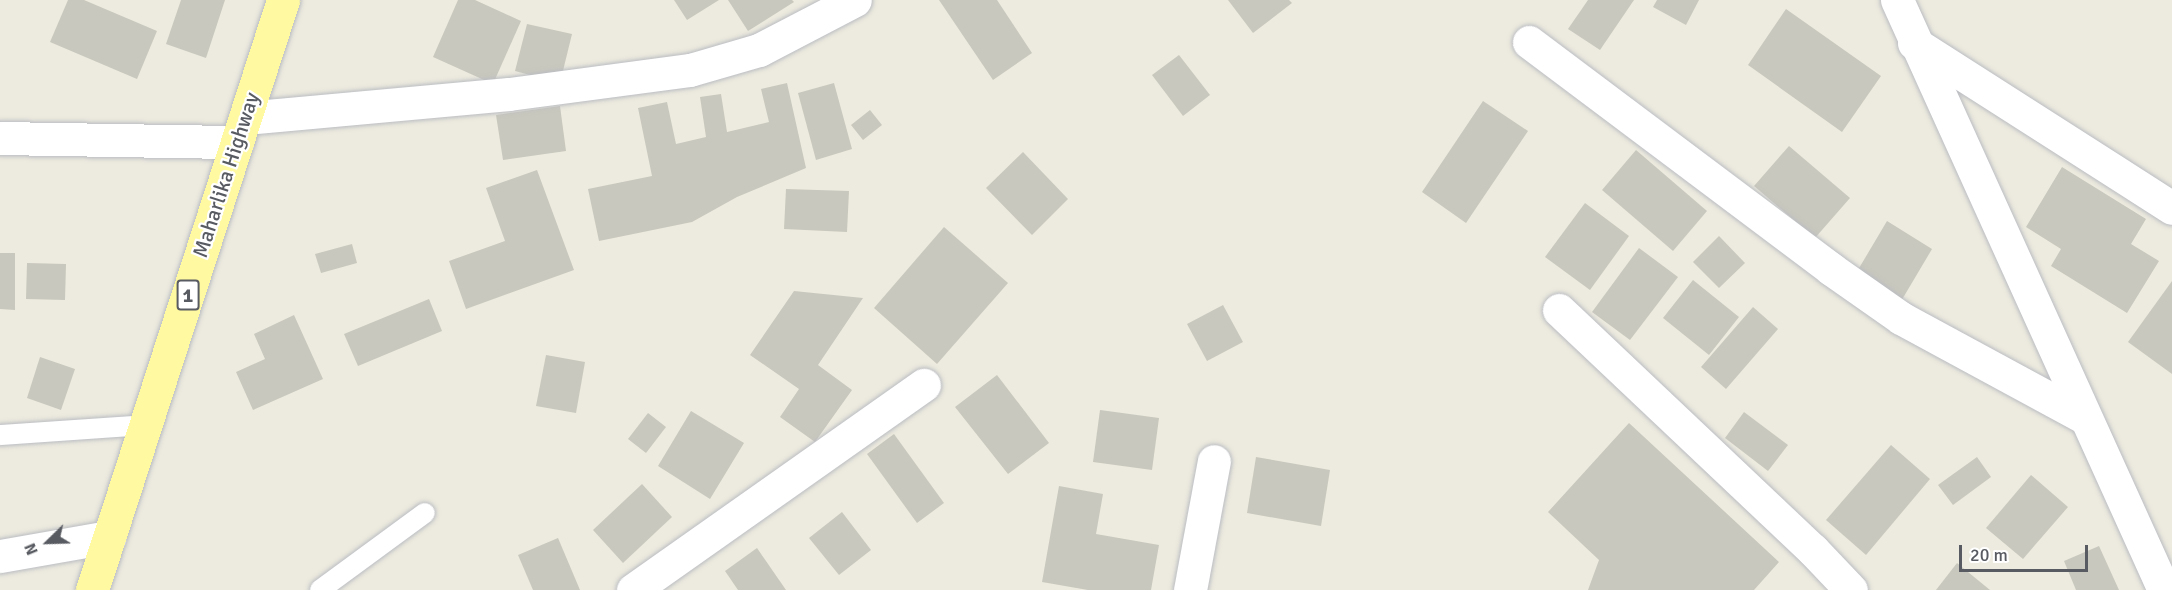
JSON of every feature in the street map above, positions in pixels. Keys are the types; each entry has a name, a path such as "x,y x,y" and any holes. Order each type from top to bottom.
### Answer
{"main road":[{"name":"Maharlika Highway","path":"92,590 283,0"}],"street":[{"path":"0,138 241,130 690,70 759,50 855,0"},
{"path":"1897,0 1914,43 2164,590"},
{"path":"1529,42 1831,269 1901,318 2085,418"},
{"path":"1914,43 2172,208"},
{"path":"1559,310 1805,542 1851,590"},
{"path":"633,590 924,385"},
{"path":"1190,590 1214,461"},
{"path":"0,556 109,537"}],"lane":[{"path":"0,435 146,425"},
{"path":"320,590 426,513"}],"building":[{"path":"68,0 84,0 157,31 137,79 50,42"},
{"path":"181,0 225,0 206,58 166,44"},
{"path":"458,0 475,0 521,21 493,84 433,57"},
{"path":"674,0 719,0 687,20"},
{"path":"728,0 792,0 794,2 748,31"},
{"path":"939,0 997,0 1032,53 993,80"},
{"path":"1228,0 1289,0 1292,3 1253,33"},
{"path":"1588,0 1634,0 1600,50 1568,29"},
{"path":"1657,0 1699,0 1686,25 1653,7"},
{"path":"1786,9 1881,76 1842,132 1748,65"},
{"path":"527,24 572,34 560,83 515,71"},
{"path":"1179,55 1210,95 1183,116 1152,75"},
{"path":"787,83 806,168 737,197 692,222 599,241 588,189 652,176 638,108 667,102 676,144 706,137 700,97 721,94 727,132 769,122 761,89"},
{"path":"834,83 852,149 816,160 798,93"},
{"path":"1483,101 1528,131 1466,223 1422,192"},
{"path":"560,106 566,151 503,160 496,115"},
{"path":"870,110 882,125 863,140 851,125"},
{"path":"1789,146 1850,198 1815,238 1754,186"},
{"path":"1636,150 1707,211 1673,251 1602,190"},
{"path":"1023,152 1068,199 1032,235 986,188"},
{"path":"2062,167 2146,219 2131,244 2159,261 2127,313 2051,266 2061,249 2026,227"},
{"path":"537,170 574,270 466,309 449,261 505,241 486,188"},
{"path":"786,189 849,191 847,232 784,229"},
{"path":"1585,203 1629,236 1590,290 1545,257"},
{"path":"1887,221 1932,249 1897,308 1852,280"},
{"path":"944,227 1008,283 937,364 874,308"},
{"path":"1719,236 1745,263 1719,288 1693,262"},
{"path":"352,244 357,263 321,273 315,254"},
{"path":"1639,248 1678,277 1630,340 1592,312"},
{"path":"0,253 15,253 15,310 0,309"},
{"path":"27,263 66,264 65,300 26,299"},
{"path":"1693,280 1739,317 1709,355 1663,318"},
{"path":"2172,281 2172,374 2128,342"},
{"path":"794,291 863,298 818,365 852,390 815,442 780,417 799,389 750,355"},
{"path":"429,299 442,331 358,366 344,334"},
{"path":"1223,305 1243,342 1207,361 1187,324"},
{"path":"1753,307 1778,329 1726,389 1701,367"},
{"path":"294,315 323,379 253,410 236,372 265,359 254,334"},
{"path":"546,355 585,362 576,413 536,406"},
{"path":"40,357 75,369 61,410 27,398"},
{"path":"997,375 1049,443 1008,474 955,407"},
{"path":"1100,410 1159,418 1152,470 1093,462"},
{"path":"691,411 744,443 710,499 658,466"},
{"path":"1744,412 1788,445 1768,471 1725,438"},
{"path":"648,413 666,427 646,453 628,439"},
{"path":"1629,423 1779,562 1754,590 1588,590 1599,560 1548,512"},
{"path":"894,434 944,503 917,523 867,454"},
{"path":"1891,445 1930,479 1866,555 1826,520"},
{"path":"1256,457 1330,470 1321,526 1247,513"},
{"path":"1977,457 1991,477 1953,505 1938,485"},
{"path":"2031,475 2068,507 2023,559 1986,528"},
{"path":"642,484 672,517 623,563 593,530"},
{"path":"1059,486 1103,494 1096,534 1159,545 1151,590 1088,590 1042,582"},
{"path":"842,512 871,550 839,575 809,538"},
{"path":"558,538 580,590 533,590 518,555"},
{"path":"2099,546 2119,590 2076,590 2064,561"},
{"path":"757,548 786,590 738,590 725,571"},
{"path":"1957,563 1990,590 1936,590"}]}
